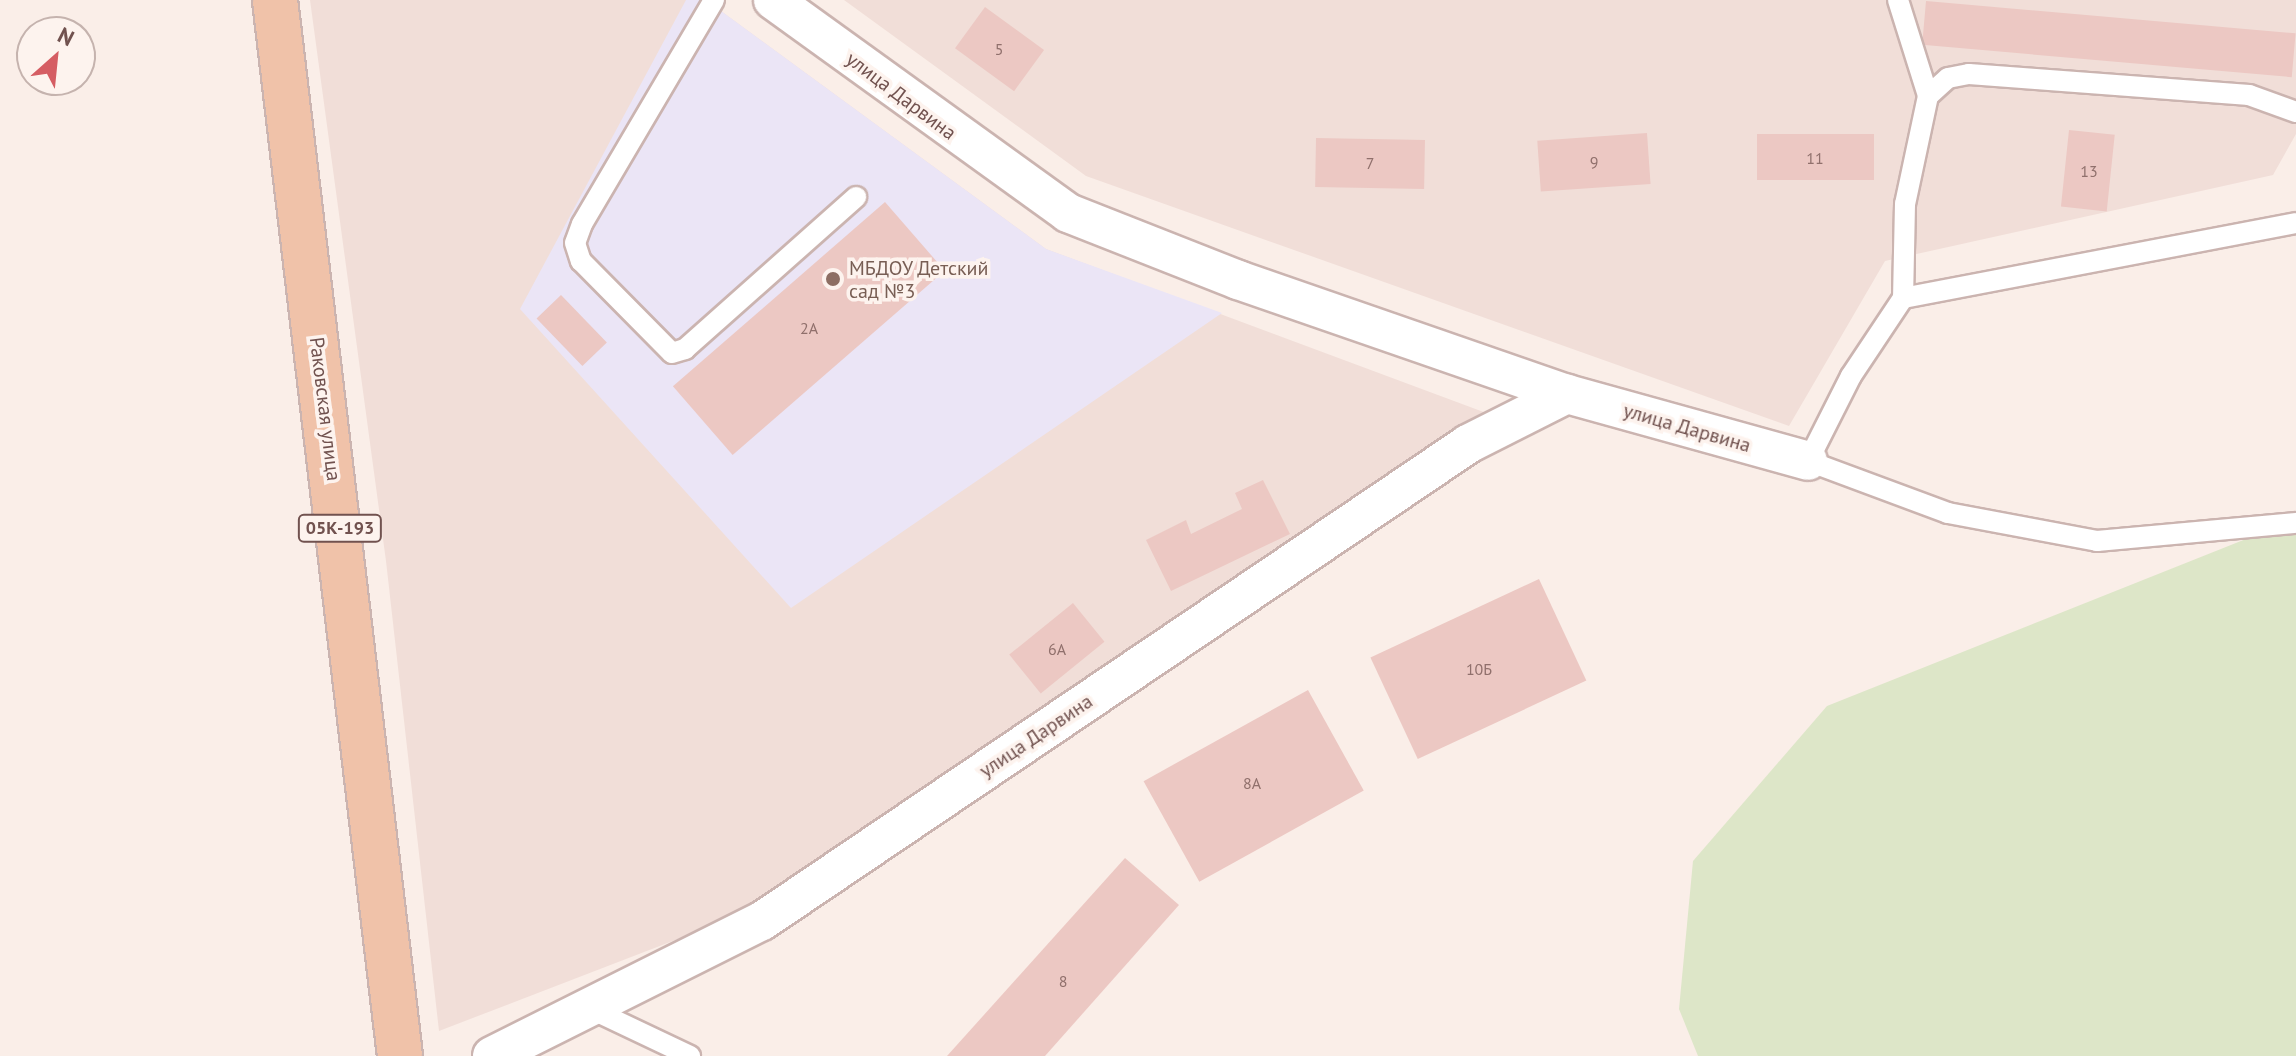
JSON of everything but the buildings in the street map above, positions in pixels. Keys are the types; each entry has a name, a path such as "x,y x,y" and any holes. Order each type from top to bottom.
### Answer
{"main road":[{"name":"Раковская улица","path":"275,0 400,1056"}],"street":[{"name":"улица Дарвина","path":"773,0 1068,213 1567,394 1808,461"},
{"name":"улица Дарвина","path":"492,1056 762,921 1468,444 1567,394"}],"lane":[{"path":"714,0 582,224 575,243 581,261 672,353 685,349 856,197"},
{"path":"1898,0 1928,96 1905,204 1903,298 1851,376 1808,461 1948,513 2097,541 2296,523"},
{"path":"1928,96 1948,78 1969,74 2249,95 2296,112"},
{"path":"1903,298 2296,223"},
{"path":"589,1008 690,1056"}],"shaded area":[{"path":"310,0 706,0 1046,249 1497,417 753,910 439,1031 386,561"},
{"name":"МБДОУ Детский сад №3","path":"686,0 706,0 1046,249 1222,313 791,608 520,309"},
{"path":"844,0 2296,0 2296,134 2273,175 1885,261 1789,426 1086,176"}],"green space":[{"path":"2296,519 2296,1056 1698,1056 1679,1009 1693,861 1827,706"}],"place":[{"name":"МБДОУ Детский сад №3","path":"833,279"}]}
